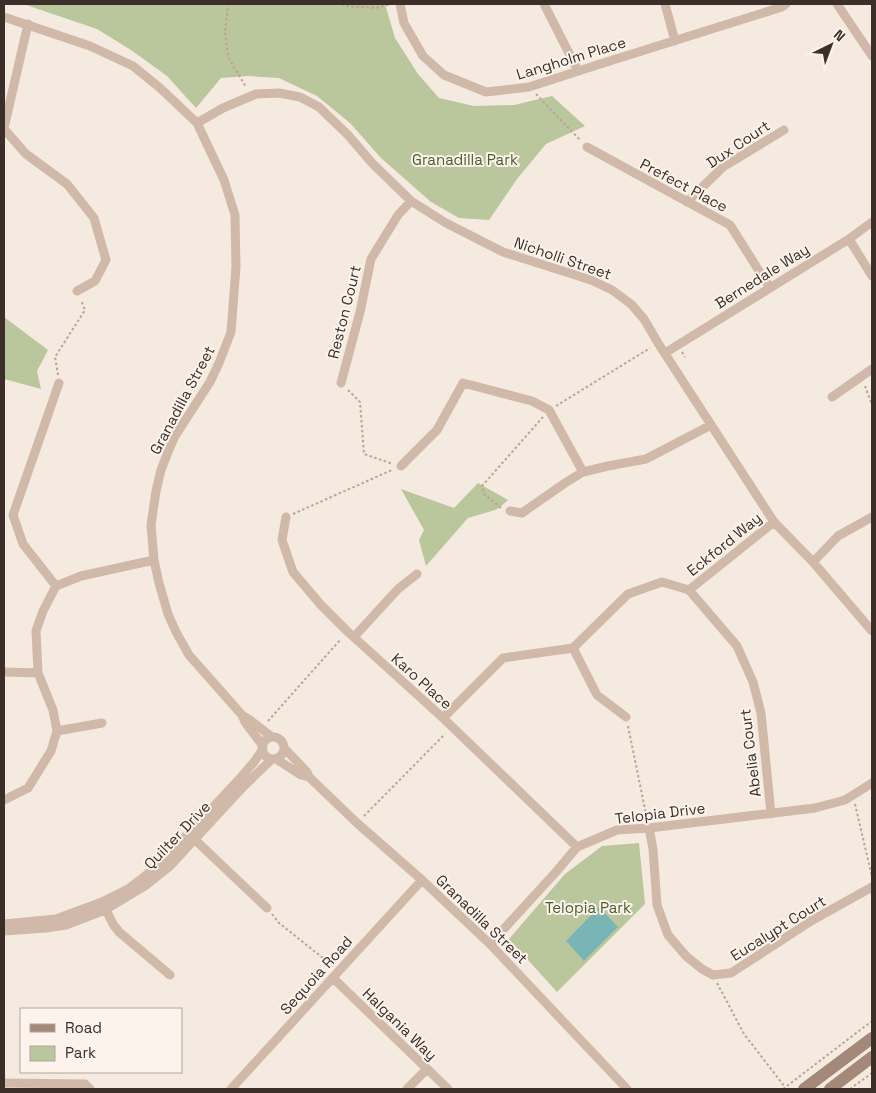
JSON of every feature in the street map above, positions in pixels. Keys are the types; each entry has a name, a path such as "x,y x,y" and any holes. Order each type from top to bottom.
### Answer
{"main road":[{"path":"809,1088 872,1038"},
{"path":"830,1089 872,1057"}],"street":[{"name":"Langholm Place","path":"400,4 404,23 423,56 444,75 486,92 529,87 782,8 786,4"},
{"path":"544,4 578,71"},
{"path":"665,4 675,41"},
{"path":"837,4 872,56"},
{"name":"Granadilla Street","path":"4,17 90,46 133,66 160,88 197,123 224,180 235,215 236,267 231,332 210,382 175,436 161,470 151,526 154,560 168,614 189,655 242,715 272,738"},
{"path":"28,24 4,128 26,154 67,184 94,218 106,260 95,281 77,290"},
{"name":"Nicholli Street","path":"197,123 223,108 256,94 279,92 300,97 319,106 372,163 411,201 446,223 503,252 592,280 612,290 631,304 644,318 658,343 774,522 813,562 872,631"},
{"name":"Dux Court","path":"687,202 723,167 784,130"},
{"name":"Prefect Place","path":"587,148 730,225 770,288"},
{"name":"Reston Court","path":"341,383 360,312 371,259 398,215 411,201"},
{"name":"Bernedale Way","path":"665,353 849,239 872,222"},
{"path":"849,239 872,276"},
{"path":"832,396 872,369"},
{"path":"56,586 23,544 13,515 59,383"},
{"path":"401,466 437,430 463,383 532,401 549,410 584,472"},
{"path":"510,511 522,513 584,472 646,459 712,424"},
{"name":"Karo Place","path":"286,517 282,540 293,572 320,605 443,718 577,847"},
{"path":"813,562 838,536 872,517"},
{"name":"Eckford Way","path":"573,648 628,594 662,582 689,590 774,522"},
{"path":"4,800 28,788 51,751 57,731 53,710 38,673 36,631 56,586 81,576 154,560"},
{"path":"350,634 398,589 417,574"},
{"name":"Abelia Court","path":"689,590 737,646 752,682 761,713 771,814"},
{"path":"443,718 503,658 573,648 597,695 626,717"},
{"path":"4,672 38,673"},
{"name":"Granadilla Street","path":"242,715 263,748"},
{"path":"57,731 102,724"},
{"path":"272,738 280,739 283,742 284,748 282,755 274,759 266,756 263,748 267,740 272,738"},
{"name":"Quilter Drive","path":"191,837 254,762 263,748"},
{"name":"Granadilla Street","path":"284,748 307,772 309,777 357,823 422,880 490,944 627,1089"},
{"name":"Granadilla Street","path":"274,759 301,775 309,777"},
{"name":"Quilter Drive","path":"4,931 66,925 104,906 146,876 191,837 274,759"},
{"name":"Telopia Drive","path":"490,944 577,847 617,830 649,828 815,808 845,800 872,783"},
{"path":"649,828 653,849 657,905 668,935 686,956 702,969 713,974"},
{"path":"191,837 267,908"},
{"name":"Sequoia Road","path":"231,1089 422,880"},
{"name":"Eucalypt Court","path":"713,974 731,973 810,921 872,887"},
{"path":"104,906 113,924 120,932 170,975"},
{"name":"Quilter Drive","path":"4,924 56,919 104,906"},
{"name":"Halgania Way","path":"336,974 448,1089"},
{"path":"407,1089 427,1069"},
{"path":"4,1083 84,1084 90,1089"}],"path":[{"path":"230,4 228,6 225,32 228,57 246,87"},
{"path":"342,4 345,6 376,8 392,4"},
{"path":"529,87 587,148"},
{"path":"59,383 55,357 85,310 77,290"},
{"path":"510,511 499,508 484,494 482,486 549,410 658,343"},
{"path":"862,376 872,405"},
{"path":"341,383 360,402 364,454 401,466"},
{"path":"286,517 401,466"},
{"path":"261,729 350,634"},
{"path":"626,717 649,828"},
{"path":"357,823 452,727"},
{"path":"853,794 872,880"},
{"path":"267,908 279,923 336,974"},
{"path":"713,974 744,1034 784,1088 872,1021"},
{"path":"850,1089 872,1073"}],"green space":[{"name":"Granadilla Park","path":"23,4 385,4 395,38 418,74 439,98 474,106 514,105 552,96 585,126 546,144 517,179 489,220 459,218 431,202 381,158 350,123 317,96 279,78 248,76 221,78 196,108 167,76 131,50 97,29"},
{"path":"4,317 48,350 37,371 41,389 4,379"},
{"path":"478,483 508,500 495,510 468,518 426,566 419,540 424,530 401,489 454,508"},
{"name":"Telopia Park","path":"639,843 645,904 557,992 509,939 565,874 602,846"}],"water":[{"path":"599,907 618,927 584,961 566,941"}]}
